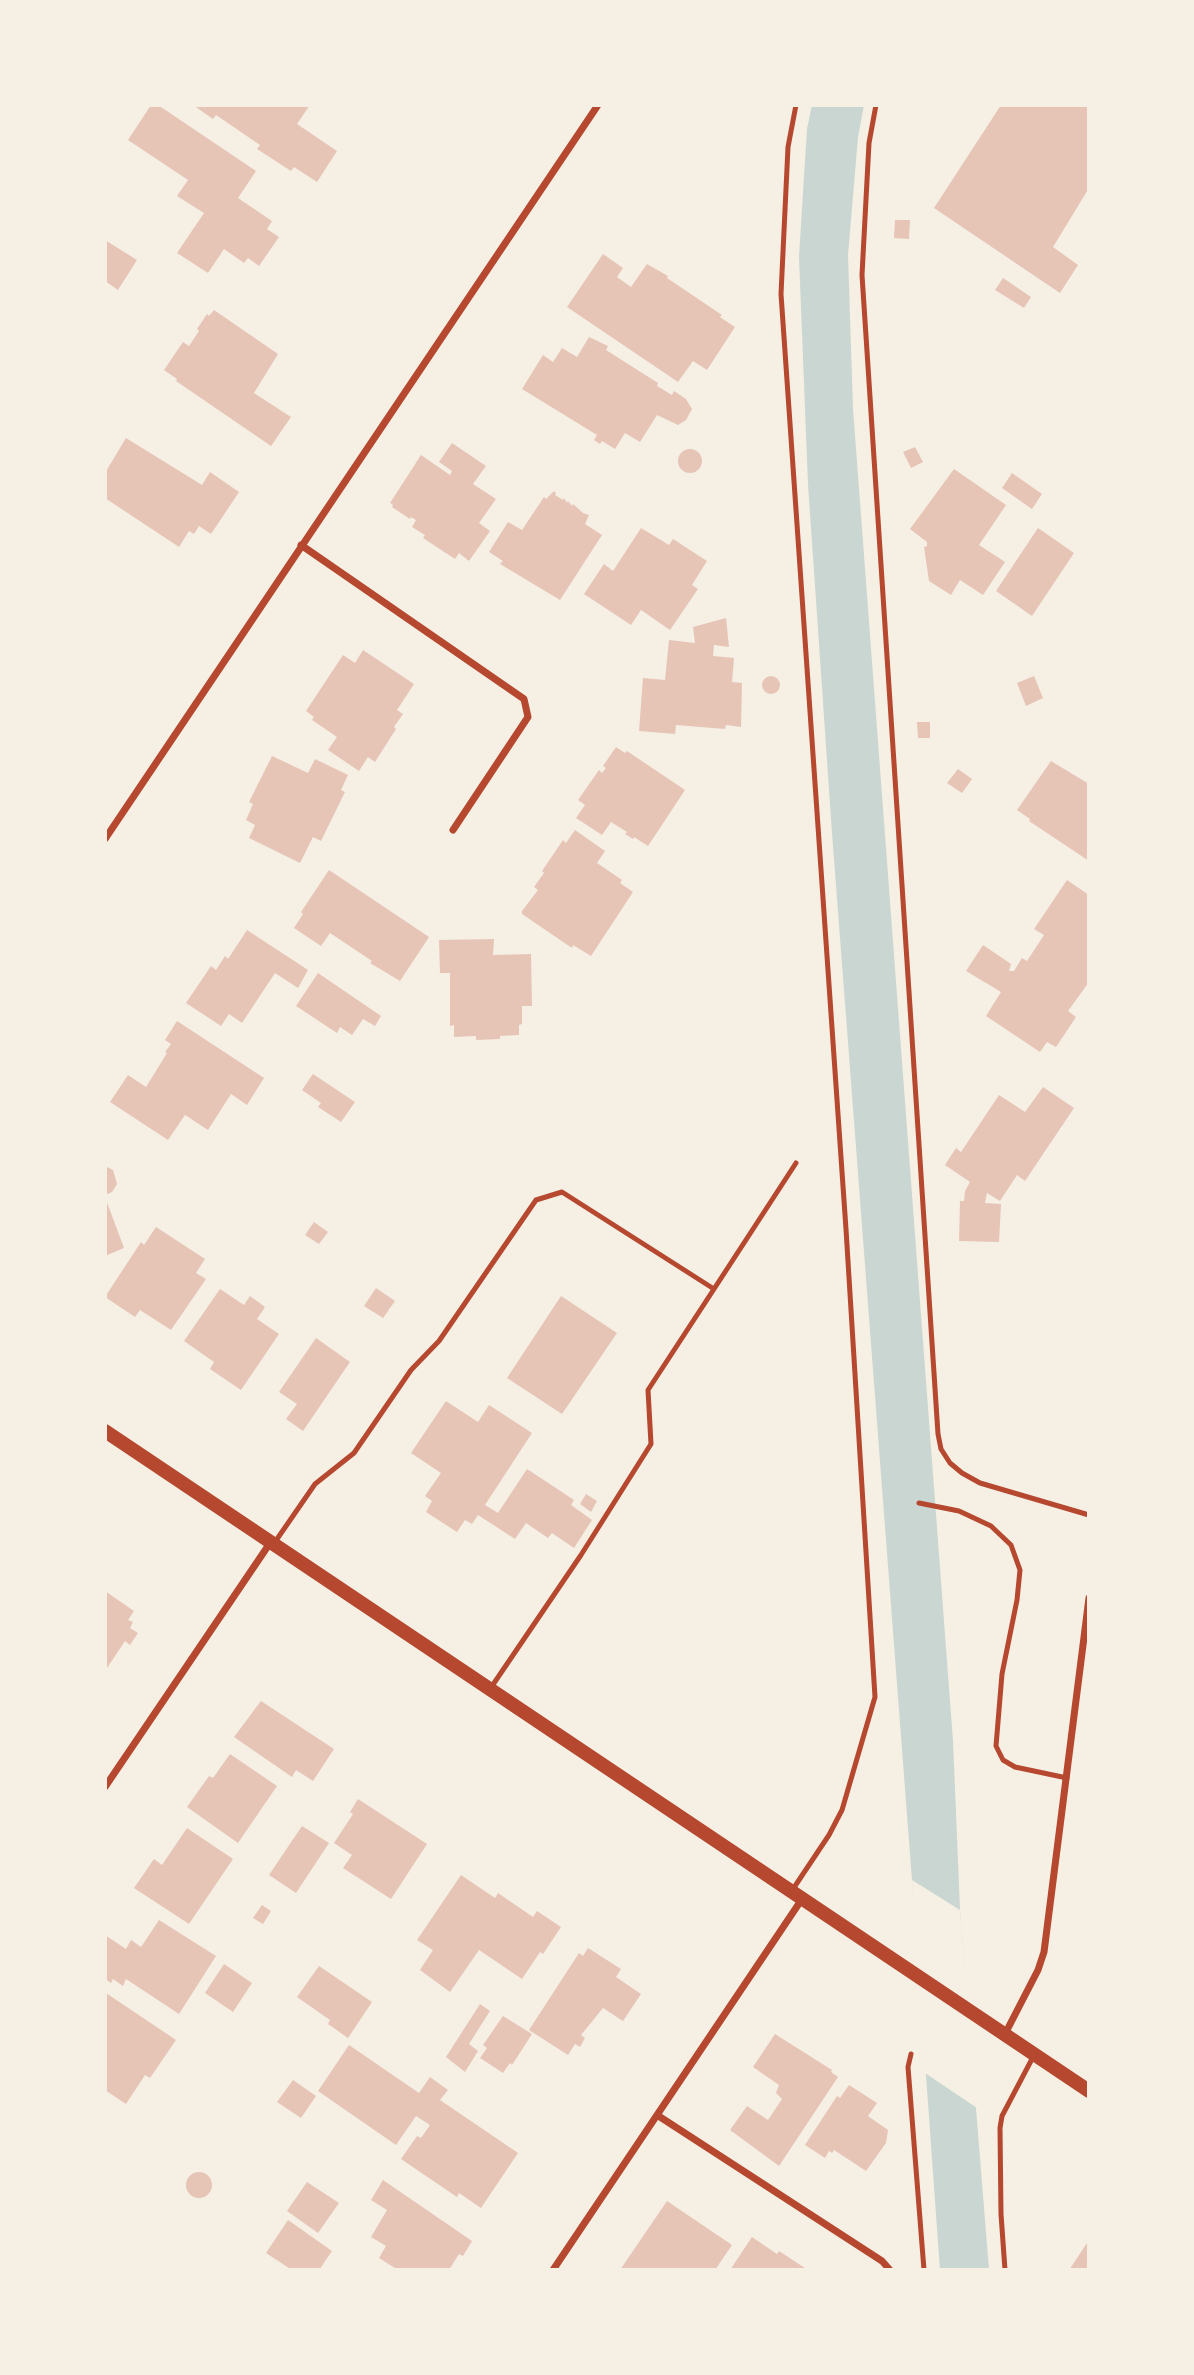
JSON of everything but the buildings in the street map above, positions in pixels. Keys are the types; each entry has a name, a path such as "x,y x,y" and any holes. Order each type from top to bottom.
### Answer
{"main road":[{"path":"105,1431 1089,2091"}],"street":[{"path":"105,839 598,105"},
{"path":"301,545 524,699 528,717 453,830"},
{"path":"105,1787 272,1544"},
{"path":"1005,2034 1038,1970 1044,1952 1089,1598"},
{"path":"553,2270 657,2115 797,1896"},
{"path":"657,2115 882,2261 890,2270"}],"lane":[{"path":"796,105 788,147 781,294 846,1229 875,1697 842,1810 797,1896"},
{"path":"876,105 869,143 862,275 938,1434 941,1449 950,1463 962,1474 980,1483 1089,1515"},
{"path":"489,1689 581,1555 651,1444 648,1390 796,1163"},
{"path":"272,1544 315,1484 354,1453 411,1370 439,1341 536,1200 562,1192 713,1289"},
{"path":"919,1503 959,1511 991,1526 1011,1545 1020,1570 1017,1600 1002,1674 996,1746 1003,1760 1015,1768 1067,1777"},
{"path":"911,2054 908,2067 924,2270"},
{"path":"1005,2270 1000,2128 1002,2116 1034,2054"}],"shaded area":[{"path":"812,105 864,105 858,137 848,255 853,409 953,1741 960,1910 989,2270 940,2270 808,484 799,257 807,129"}],"pier":[{"path":"912,1880 960,1910 977,2108 925,2073"}]}
